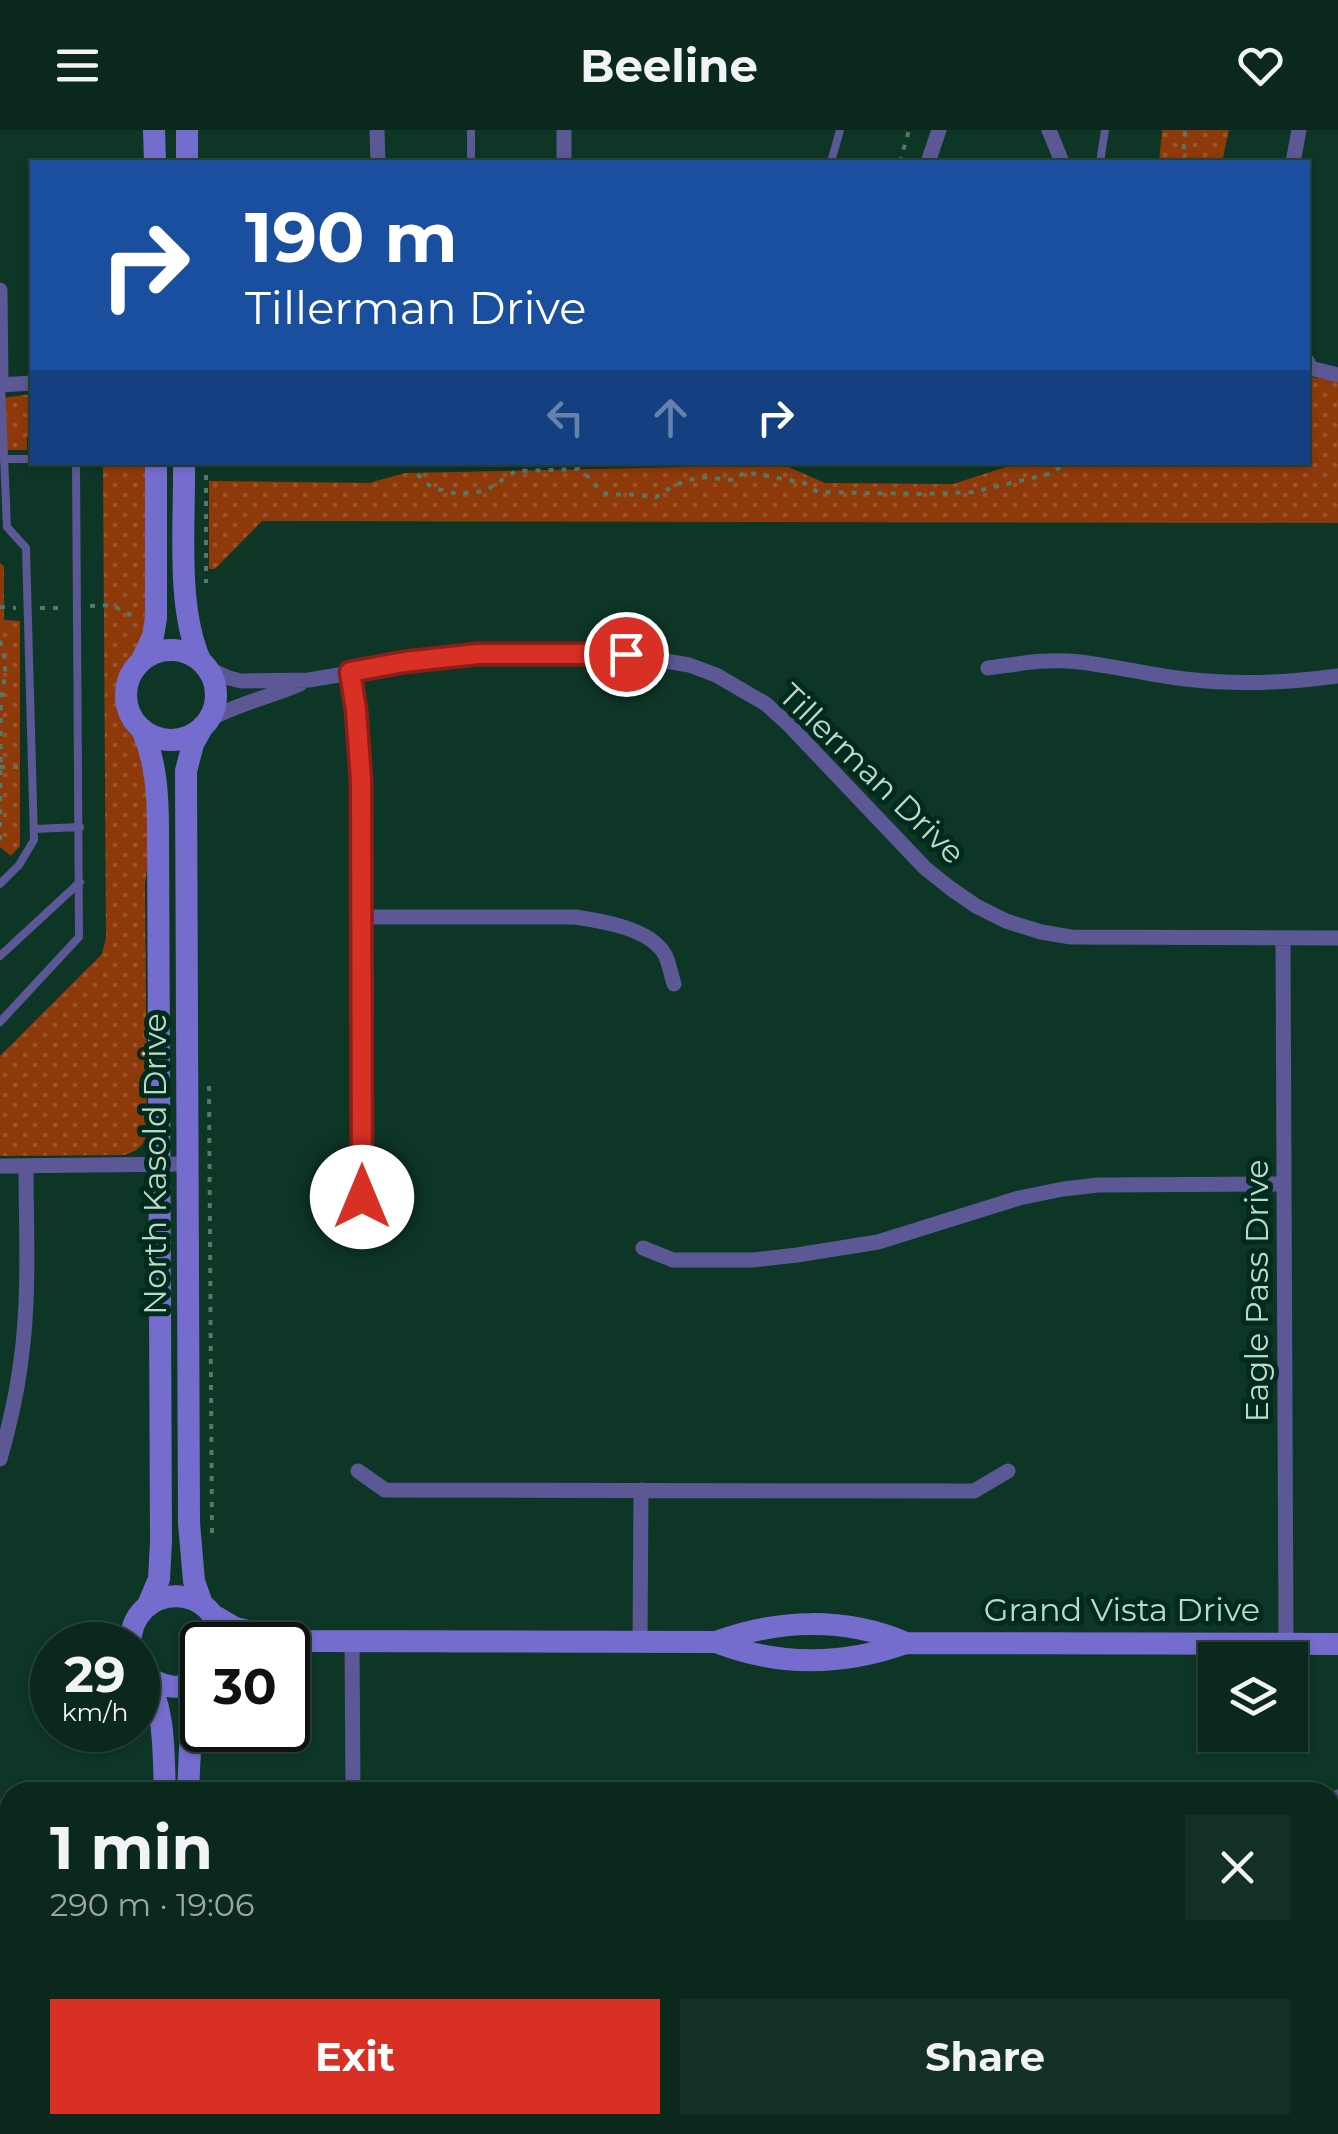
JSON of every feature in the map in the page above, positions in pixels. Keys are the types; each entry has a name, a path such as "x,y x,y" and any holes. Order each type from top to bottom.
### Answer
{"main road":[{"path":"154,130 154,160"},
{"path":"187,130 187,160"},
{"path":"156,465 156,618 142,660 126,685 126,698 130,715 142,729 173,740 186,737 205,723 214,708 216,694 214,680 190,634 185,594 184,465"},
{"path":"142,660 172,650 192,654 204,664"},
{"name":"North Kasold Drive","path":"205,723 186,771 189,1524 194,1581 215,1622"},
{"name":"North Kasold Drive","path":"135,1622 148,1606 161,1565 158,803 152,755 142,729"},
{"name":"Grand Vista Drive","path":"148,1606 165,1597 184,1597 226,1622"},
{"name":"Grand Vista Drive","path":"310,1643 716,1642 737,1634 812,1622 885,1634 906,1642"},
{"name":"Grand Vista Drive","path":"716,1642 738,1651 812,1662 870,1653 906,1642 1198,1644"},
{"name":"Grand Vista Drive","path":"1308,1644 1338,1644"},
{"path":"160,1710 165,1782"},
{"path":"188,1782 190,1752"}],"street":[{"path":"377,130 378,160"},
{"path":"564,130 564,160"},
{"path":"929,160 938,130"},
{"path":"1049,130 1061,160"},
{"path":"1293,160 1299,130"},
{"path":"0,290 1,385 30,384"},
{"path":"1310,368 1338,374"},
{"name":"Tillerman Drive","path":"204,664 241,681 308,680 404,662 477,654 626,654 689,665 738,686 766,704 925,868 976,906 1006,921 1071,936 1338,938"},
{"path":"988,668 1033,661 1076,661 1223,682 1338,676"},
{"path":"350,672 360,744 362,1197"},
{"name":"Tillerman Drive","path":"205,723 238,705 308,680"},
{"path":"361,918 575,917 603,921 628,928 651,941 664,953 674,984"},
{"name":"Eagle Pass Drive","path":"1283,938 1286,1642"},
{"path":"0,1166 188,1164"},
{"path":"0,1459 22,1358 26,1166"},
{"path":"643,1248 673,1260 753,1260 878,1242 1064,1188 1284,1184"},
{"path":"358,1472 385,1490 974,1490 1008,1471"},
{"path":"640,1642 641,1490"},
{"path":"352,1642 353,1782"}],"lane":[{"path":"471,130 471,160"},
{"path":"832,160 840,130"},
{"path":"1100,160 1104,130"},
{"path":"0,884 19,865 34,840 26,548 7,526 1,385"},
{"path":"3,459 30,458"},
{"path":"0,1022 80,937 76,465"},
{"path":"34,829 80,827"},
{"path":"0,956 80,882"}],"path":[{"path":"901,160 909,130"},
{"path":"1183,160 1185,130"},
{"path":"206,465 206,599"},
{"path":"416,465 416,473 431,487 456,494 485,491 516,471 578,469 601,492 643,497 656,497 675,485 698,478 734,480 744,472 804,483 818,492 974,492 1053,473 1062,465"},
{"path":"0,640 5,683 1,698 0,841"},
{"path":"0,767 32,768"},
{"path":"209,1076 212,1545"}],"green space":[{"path":"1162,130 1229,130 1222,160 1159,160"},
{"path":"1310,377 1338,380 1338,523 262,521 215,569 209,569 209,481 369,483 405,473 784,465 825,483 953,484 1012,465 1310,465"},
{"path":"30,394 27,450 0,450 0,398"},
{"path":"103,465 145,465 149,577 146,632 119,675 116,697 121,717 145,751 151,838 145,885 147,1132 140,1147 124,1155 0,1156 0,1056 102,954 106,938"},
{"path":"0,563 4,566 4,620 20,621 20,846 11,856 0,847"}],"route":[{"path":"362,1197 361,780 350,672 477,654 626,654"}]}
